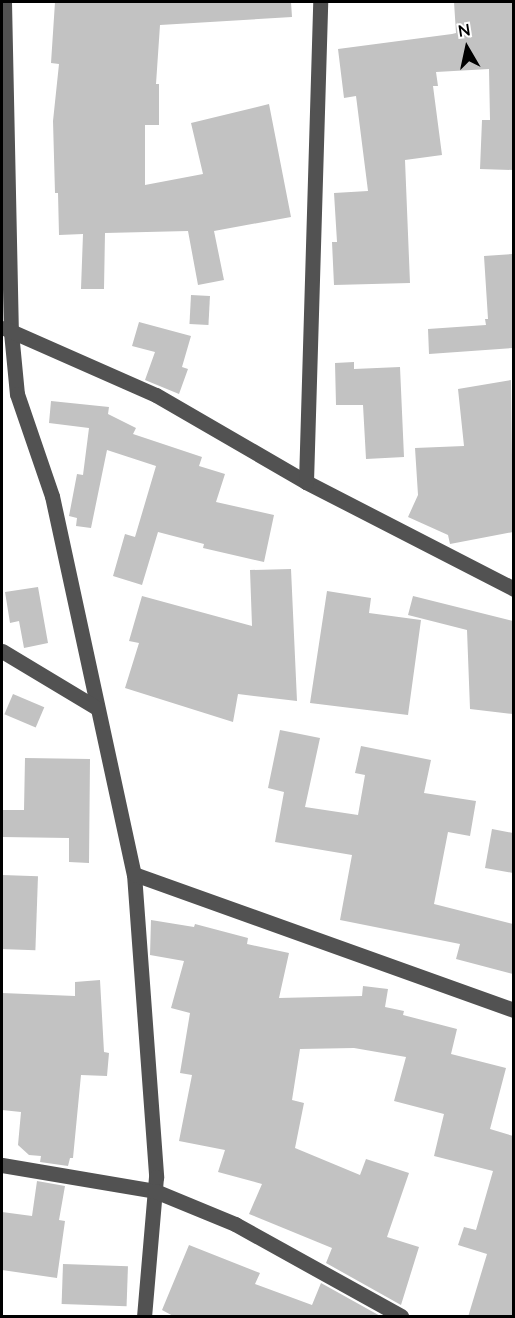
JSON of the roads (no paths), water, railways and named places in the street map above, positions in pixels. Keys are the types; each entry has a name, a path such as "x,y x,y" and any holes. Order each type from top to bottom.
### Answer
{"street":[{"path":"4,2 6,329 17,394 52,496 134,874 155,1191 144,1317"},
{"path":"306,482 320,2"},
{"path":"6,329 156,396 306,482 513,589"},
{"path":"2,651 97,708"},
{"path":"134,874 513,1010"},
{"path":"2,1165 155,1191 235,1224 401,1317"}]}
